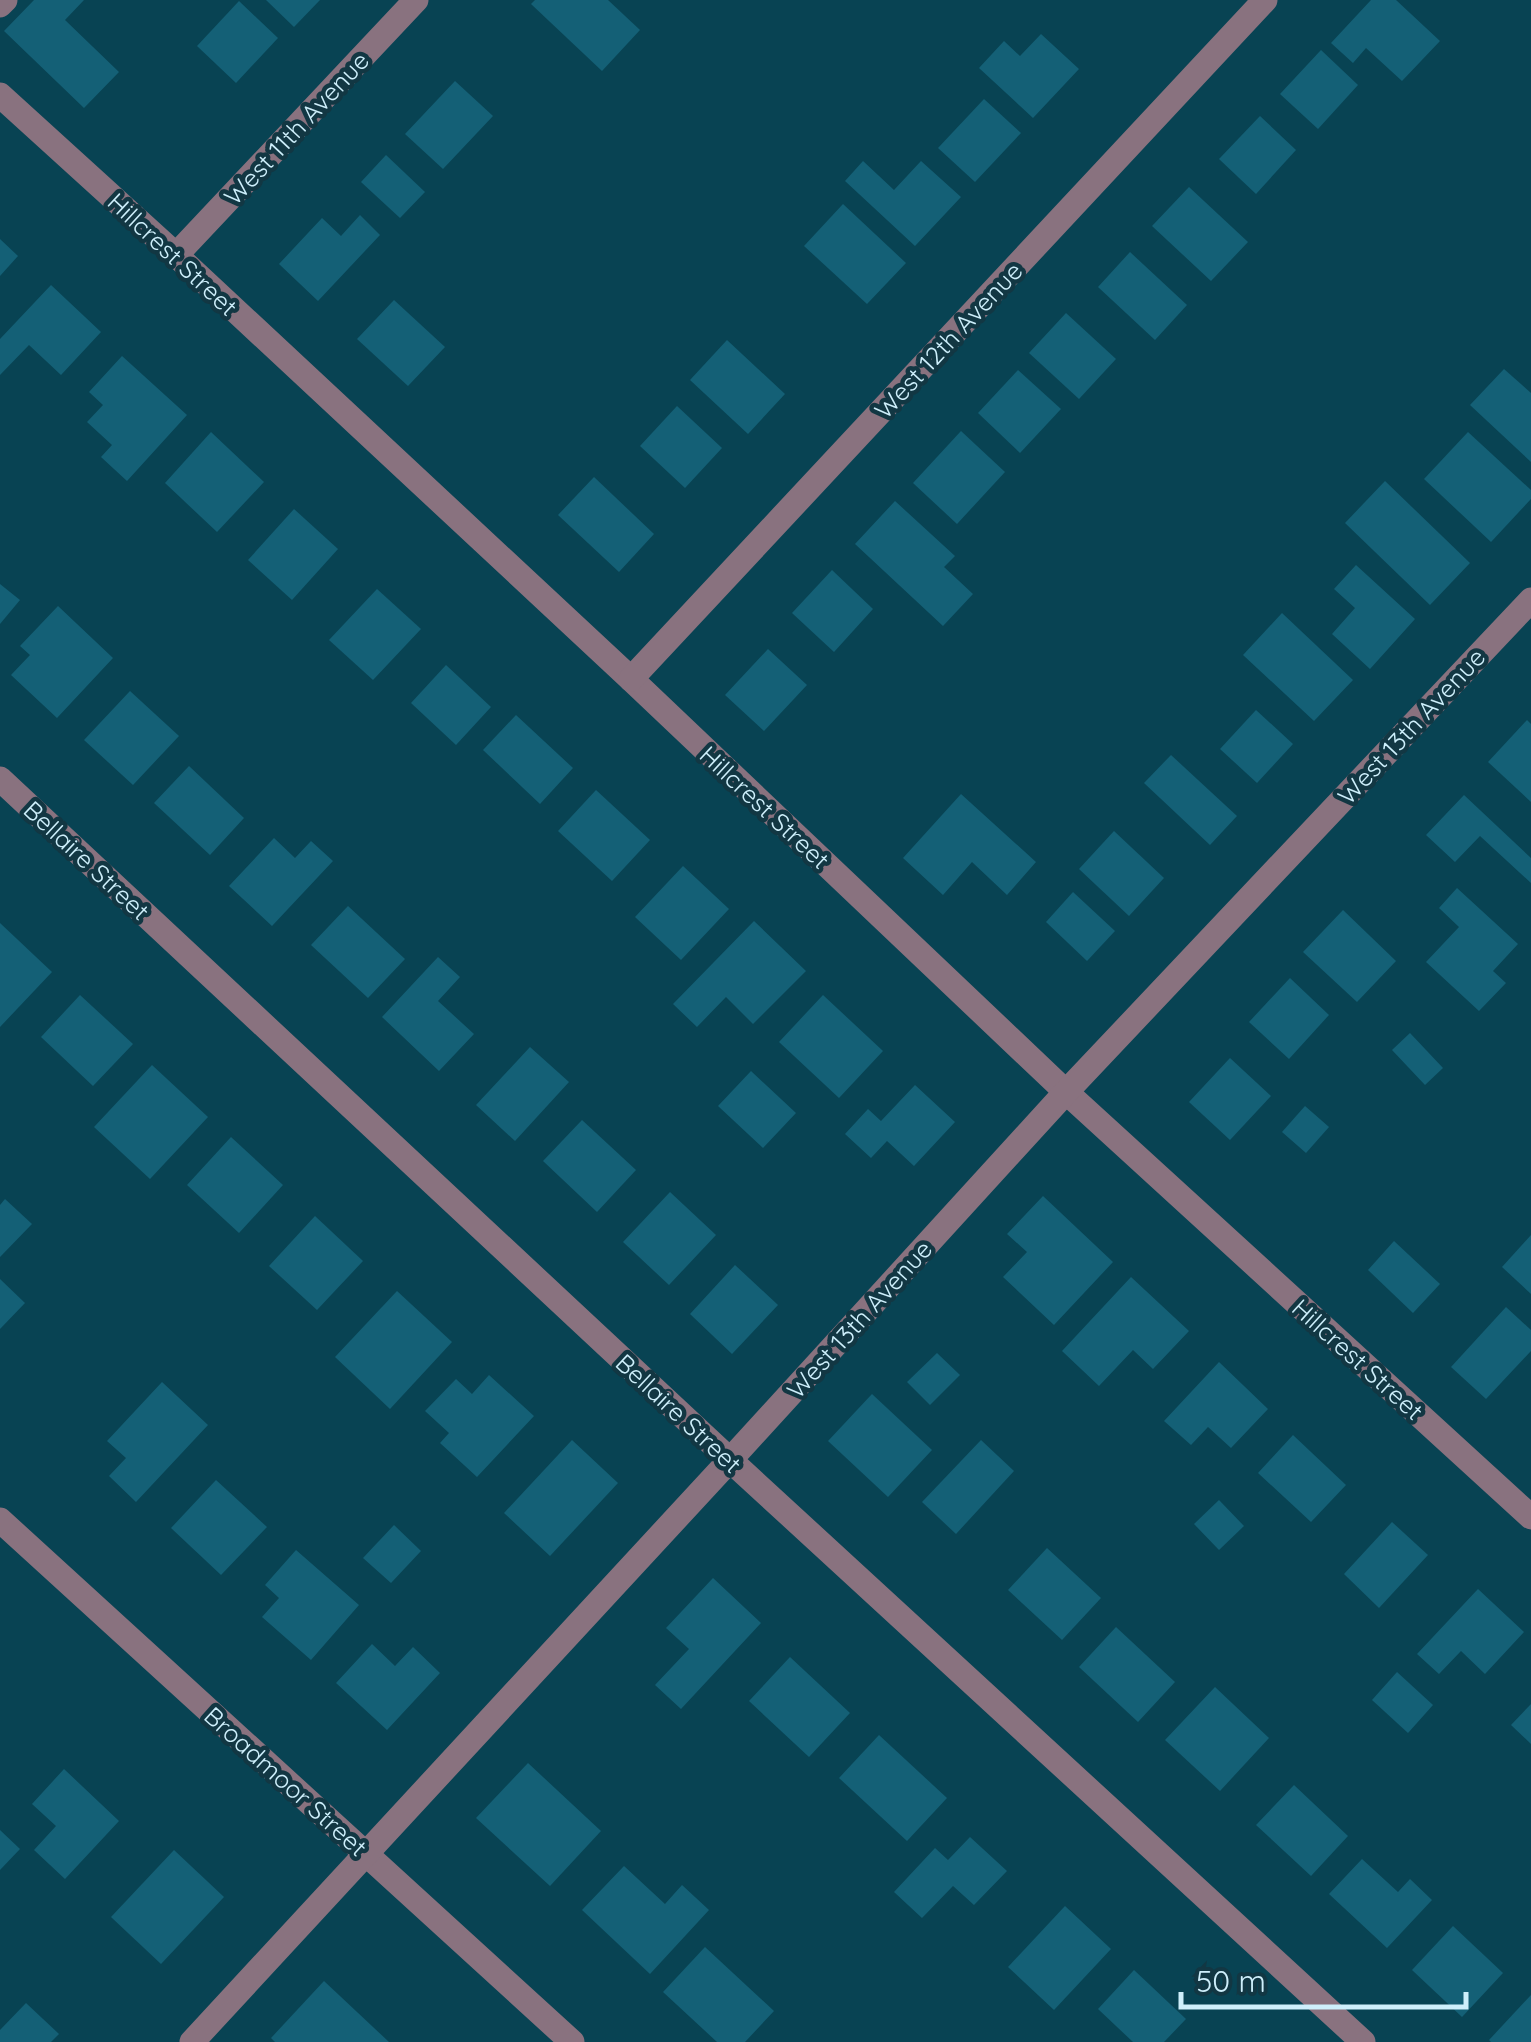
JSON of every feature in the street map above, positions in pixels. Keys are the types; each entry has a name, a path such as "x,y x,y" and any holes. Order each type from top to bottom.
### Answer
{"street":[{"name":"West 11th Avenue","path":"176,256 416,0"},
{"name":"West 12th Avenue","path":"631,680 1265,0"},
{"name":"Hillcrest Street","path":"0,95 631,680 1066,1092 1528,1508"},
{"name":"West 13th Avenue","path":"192,2042 1066,1092 1531,600"},
{"name":"Bellaire Street","path":"0,779 730,1460 1364,2042"},
{"name":"Broadmoor Street","path":"0,1520 572,2042"}],"building":[{"path":"34,0 84,0 65,20 119,72 84,108 4,31"},
{"path":"266,0 320,0 294,27"},
{"path":"535,0 608,0 640,30 602,71 531,4"},
{"path":"1371,0 1396,0 1440,41 1402,81 1366,48 1353,63 1331,43"},
{"path":"239,1 278,38 236,83 197,46"},
{"path":"1041,34 1079,69 1033,118 979,68 1004,41 1020,56"},
{"path":"1321,50 1358,85 1318,129 1280,94"},
{"path":"455,81 493,116 443,169 405,134"},
{"path":"984,99 1021,133 975,182 938,148"},
{"path":"1260,116 1296,150 1256,194 1219,159"},
{"path":"386,155 425,192 400,218 361,182"},
{"path":"863,161 894,190 921,161 961,197 915,246 845,181"},
{"path":"1189,187 1248,242 1211,281 1152,226"},
{"path":"843,204 906,263 867,304 804,246"},
{"path":"360,215 380,235 318,301 279,264 322,218 341,236"},
{"path":"0,239 18,256 0,276"},
{"path":"1130,252 1187,305 1155,340 1098,287"},
{"path":"51,285 101,332 61,375 29,345 0,375 0,339"},
{"path":"394,300 445,347 408,386 357,339"},
{"path":"1066,313 1116,359 1079,399 1029,353"},
{"path":"727,340 785,394 748,434 690,380"},
{"path":"122,356 187,415 127,481 101,457 112,445 87,422 103,405 89,392"},
{"path":"1504,369 1531,393 1531,462 1470,405"},
{"path":"1018,370 1061,409 1020,453 978,413"},
{"path":"677,406 722,448 685,488 640,446"},
{"path":"961,431 1005,472 957,524 913,483"},
{"path":"211,432 264,482 217,532 165,483"},
{"path":"1468,432 1531,490 1531,499 1491,542 1424,479"},
{"path":"594,477 654,534 619,572 558,515"},
{"path":"1385,481 1470,563 1430,605 1345,523"},
{"path":"895,501 955,556 944,567 973,594 943,626 855,544"},
{"path":"294,509 338,549 292,600 248,560"},
{"path":"1356,565 1415,619 1370,669 1332,634 1355,608 1334,589"},
{"path":"832,570 873,609 834,652 792,613"},
{"path":"0,584 20,600 0,624"},
{"path":"377,589 421,629 373,680 329,640"},
{"path":"58,606 113,658 57,718 11,675 30,655 20,646"},
{"path":"1282,613 1353,680 1314,721 1243,655"},
{"path":"768,649 807,685 764,731 725,695"},
{"path":"446,665 491,707 456,745 411,703"},
{"path":"130,691 179,736 133,785 84,740"},
{"path":"1256,710 1293,744 1257,783 1220,749"},
{"path":"516,715 573,768 540,804 483,750"},
{"path":"1527,720 1531,724 1531,802 1488,762"},
{"path":"1171,755 1237,816 1210,845 1144,783"},
{"path":"189,766 244,818 210,855 154,803"},
{"path":"596,790 650,840 612,881 558,831"},
{"path":"961,794 1036,862 1007,895 972,862 943,895 903,858"},
{"path":"1464,795 1531,858 1531,883 1480,836 1455,862 1426,835"},
{"path":"1114,831 1164,878 1129,916 1079,869"},
{"path":"274,838 295,858 311,841 333,861 272,926 229,886"},
{"path":"683,866 729,909 681,960 635,917"},
{"path":"1457,888 1518,944 1493,971 1506,983 1479,1011 1426,962 1459,927 1439,908"},
{"path":"1073,892 1115,931 1087,961 1046,922"},
{"path":"348,906 405,959 368,998 311,945"},
{"path":"1343,910 1396,961 1357,1002 1303,952"},
{"path":"754,921 806,971 753,1024 726,997 697,1027 673,1004"},
{"path":"0,923 52,972 0,1027"},
{"path":"438,957 460,977 438,1001 474,1034 439,1071 382,1017"},
{"path":"1290,978 1329,1015 1289,1059 1249,1022"},
{"path":"80,995 133,1044 93,1086 41,1037"},
{"path":"823,995 883,1051 839,1098 779,1042"},
{"path":"1410,1033 1443,1068 1425,1085 1392,1050"},
{"path":"530,1047 569,1082 515,1141 476,1105"},
{"path":"1230,1058 1271,1096 1230,1140 1189,1102"},
{"path":"152,1065 208,1117 150,1179 94,1127"},
{"path":"751,1071 796,1113 763,1148 718,1106"},
{"path":"915,1085 955,1122 914,1166 887,1141 871,1158 845,1134 868,1109 881,1121"},
{"path":"1305,1106 1329,1127 1306,1153 1282,1132"},
{"path":"582,1120 636,1170 597,1212 543,1161"},
{"path":"231,1137 283,1185 239,1233 187,1185"},
{"path":"670,1192 716,1235 669,1285 623,1242"},
{"path":"1043,1196 1113,1262 1054,1325 1003,1277 1027,1252 1007,1234"},
{"path":"5,1199 32,1224 0,1257 0,1205"},
{"path":"315,1216 363,1261 317,1310 269,1266"},
{"path":"1531,1235 1531,1294 1502,1267"},
{"path":"1394,1241 1440,1284 1413,1313 1368,1270"},
{"path":"735,1265 778,1305 732,1354 690,1314"},
{"path":"1131,1277 1189,1331 1153,1369 1133,1350 1099,1386 1062,1351"},
{"path":"0,1279 25,1303 0,1329"},
{"path":"397,1291 452,1342 390,1409 335,1357"},
{"path":"1506,1307 1531,1330 1531,1351 1486,1399 1451,1367"},
{"path":"937,1353 960,1375 930,1405 907,1382"},
{"path":"1219,1362 1268,1409 1231,1448 1208,1427 1191,1445 1164,1421"},
{"path":"489,1375 534,1416 477,1477 440,1443 449,1433 425,1411 456,1379 472,1394"},
{"path":"162,1382 208,1425 136,1502 109,1476 126,1458 107,1441"},
{"path":"872,1394 932,1450 888,1497 828,1441"},
{"path":"1293,1435 1346,1485 1311,1522 1258,1473"},
{"path":"572,1440 618,1483 550,1556 504,1513"},
{"path":"981,1440 1014,1471 956,1534 922,1502"},
{"path":"216,1480 267,1527 221,1575 171,1528"},
{"path":"1219,1500 1244,1526 1219,1550 1194,1524"},
{"path":"1392,1522 1428,1555 1379,1608 1344,1574"},
{"path":"394,1525 421,1551 391,1583 363,1558"},
{"path":"1047,1548 1101,1598 1062,1640 1008,1590"},
{"path":"296,1550 359,1605 311,1660 262,1617 279,1598 265,1585"},
{"path":"713,1578 761,1623 681,1709 655,1685 689,1649 666,1628"},
{"path":"1478,1589 1524,1632 1485,1674 1461,1651 1439,1674 1417,1654"},
{"path":"1116,1627 1175,1682 1138,1722 1079,1667"},
{"path":"372,1644 395,1666 413,1647 440,1673 387,1730 336,1683"},
{"path":"790,1657 850,1713 809,1757 749,1701"},
{"path":"1397,1672 1433,1705 1408,1733 1372,1700"},
{"path":"1215,1687 1269,1738 1220,1791 1165,1740"},
{"path":"1531,1704 1531,1744 1511,1725"},
{"path":"879,1735 947,1798 907,1841 839,1778"},
{"path":"528,1763 601,1831 550,1886 476,1818"},
{"path":"64,1769 119,1821 65,1879 34,1850 56,1826 32,1804"},
{"path":"1294,1785 1348,1836 1311,1876 1256,1825"},
{"path":"0,1830 20,1849 0,1870"},
{"path":"970,1837 1007,1871 974,1905 953,1886 922,1918 894,1892 935,1848 948,1860"},
{"path":"174,1850 224,1897 161,1964 111,1917"},
{"path":"1362,1859 1398,1892 1410,1879 1432,1900 1387,1948 1329,1894"},
{"path":"624,1866 665,1904 682,1885 709,1910 650,1974 582,1910"},
{"path":"1065,1906 1111,1949 1054,2010 1008,1967"},
{"path":"1453,1926 1503,1973 1462,2017 1412,1970"},
{"path":"705,1947 774,2011 745,2042 717,2042 663,1992"},
{"path":"1134,1970 1186,2019 1164,2042 1133,2042 1098,2009"},
{"path":"324,1981 389,2042 275,2042 271,2038"},
{"path":"1531,1995 1531,2042 1491,2042 1489,2040"},
{"path":"26,2003 59,2034 51,2042 0,2042 0,2030"}]}
